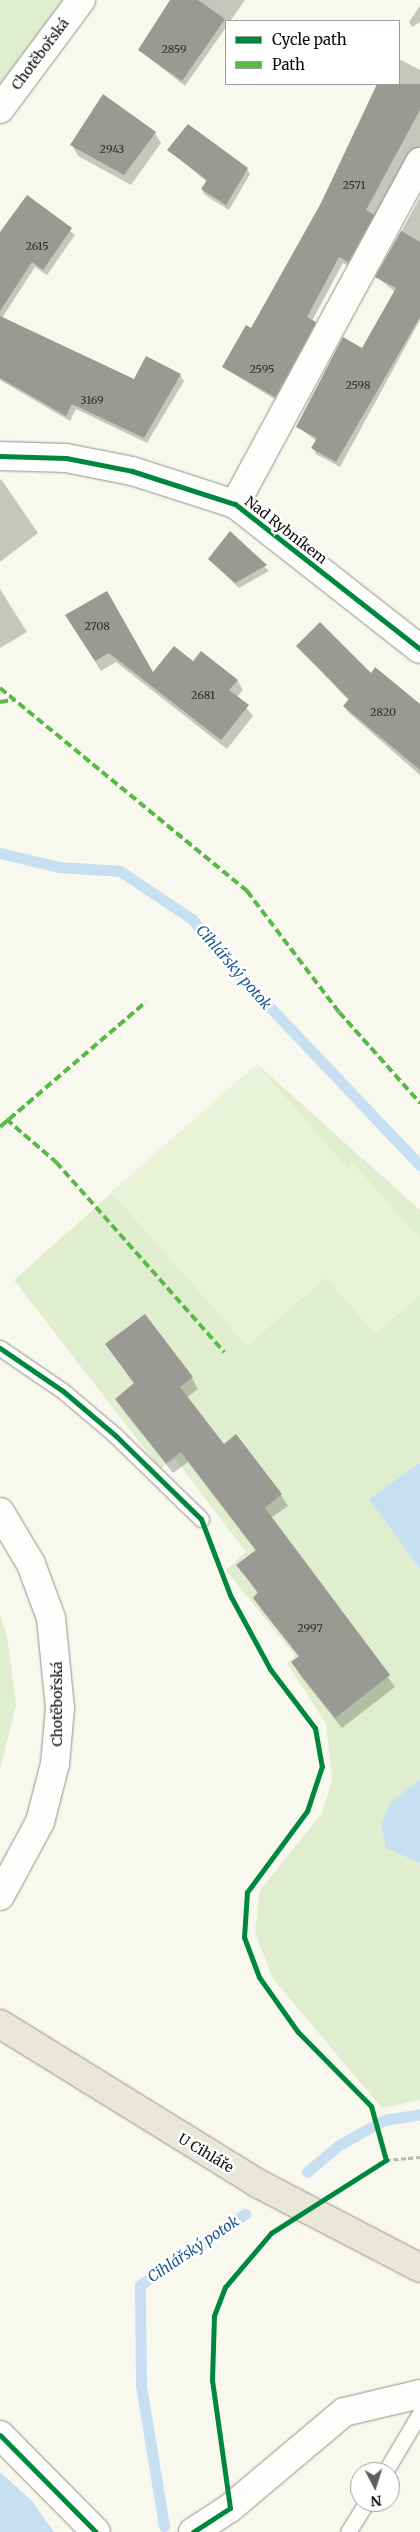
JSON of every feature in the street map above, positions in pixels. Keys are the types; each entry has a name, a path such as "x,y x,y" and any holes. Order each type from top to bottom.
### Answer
{"main road":[{"name":"U Cihláře","path":"0,2024 257,2183 420,2268"}],"street":[{"name":"Chotěbořská","path":"0,109 81,0"},
{"name":"Nad Rybníkem","path":"235,504 420,162"},
{"name":"Nad Rybníkem","path":"0,456 89,462 235,504 420,649"},
{"name":"Chotěbořská","path":"0,1512 31,1564 48,1610 60,1700 50,1789 30,1844 0,1896"},
{"path":"193,2532 230,2508 344,2412 420,2394"},
{"path":"0,2435 96,2532"}],"lane":[{"path":"0,1348 71,1397 201,1519"},
{"path":"391,2462 420,2414"},
{"path":"348,2532 360,2512"}],"path":[{"path":"386,2160 420,2157"}],"green space":[{"path":"0,0 71,0 0,86"},
{"path":"257,1064 420,1210 420,2100 382,2108 273,1979 255,1933 260,1890 322,1813 332,1780 326,1724 287,1663 295,1656 226,1570 246,1552 175,1459 160,1469 14,1280"},
{"path":"257,1064 347,1168 353,1163 420,1239 420,1295 375,1334 326,1278 247,1346 111,1192"},
{"path":"0,1615 7,1635 16,1705 0,1769"}],"water":[{"path":"420,1463 420,1569 369,1499"},
{"path":"420,1780 420,1863 386,1848 381,1824 391,1802"},
{"path":"0,2472 32,2501 54,2532 0,2532"}],"building":[{"path":"170,0 198,0 225,19 182,81 138,50"},
{"path":"420,84 420,110 366,210 374,215 348,262 339,257 307,317 316,322 275,397 222,367 246,325 251,328 321,203 377,85"},
{"path":"103,94 156,132 124,175 70,145"},
{"path":"188,124 248,168 226,205 201,189 207,180 167,150"},
{"path":"27,195 72,228 43,270 32,262 0,311 0,232"},
{"path":"401,231 420,242 420,317 336,462 311,448 317,438 296,427 343,337 362,348 396,288 375,277"},
{"path":"0,316 134,379 146,356 181,374 144,438 72,404 66,416 0,378"},
{"path":"230,531 267,565 235,583 208,559"},
{"path":"107,591 153,672 174,646 193,661 201,651 238,680 229,690 249,705 221,740 109,653 95,661 65,615"},
{"path":"320,622 371,673 375,667 420,704 420,770 343,706 349,699 296,646"},
{"path":"145,1314 193,1377 180,1387 224,1444 236,1434 282,1494 265,1508 390,1675 335,1718 291,1662 299,1656 253,1598 258,1592 236,1565 256,1550 181,1452 166,1463 115,1399 134,1383 105,1344"}],"waterway":[{"name":"Cihlářský potok","path":"0,853 59,867 120,871 192,919 228,963 420,1165"},
{"name":"Cihlářský potok","path":"307,2172 339,2145 384,2120 420,2114"},
{"path":"164,2526 141,2385 140,2285 245,2214"}],"marked path":[{"path":"0,688 247,891 339,1012 420,1103"},
{"path":"0,702 13,700"},
{"path":"0,1127 146,1002"},
{"path":"6,1119 56,1162 224,1352"}],"cycle path":[{"path":"0,456 66,458 132,471 235,504 420,649"},
{"path":"0,1348 63,1391 116,1436 201,1519 230,1595 270,1669 315,1728 322,1766 307,1811 247,1892 244,1937 259,1977 298,2032 371,2106 386,2160 271,2233 225,2287 214,2316 212,2380 230,2508 193,2532"},
{"path":"0,2435 96,2532"}]}
